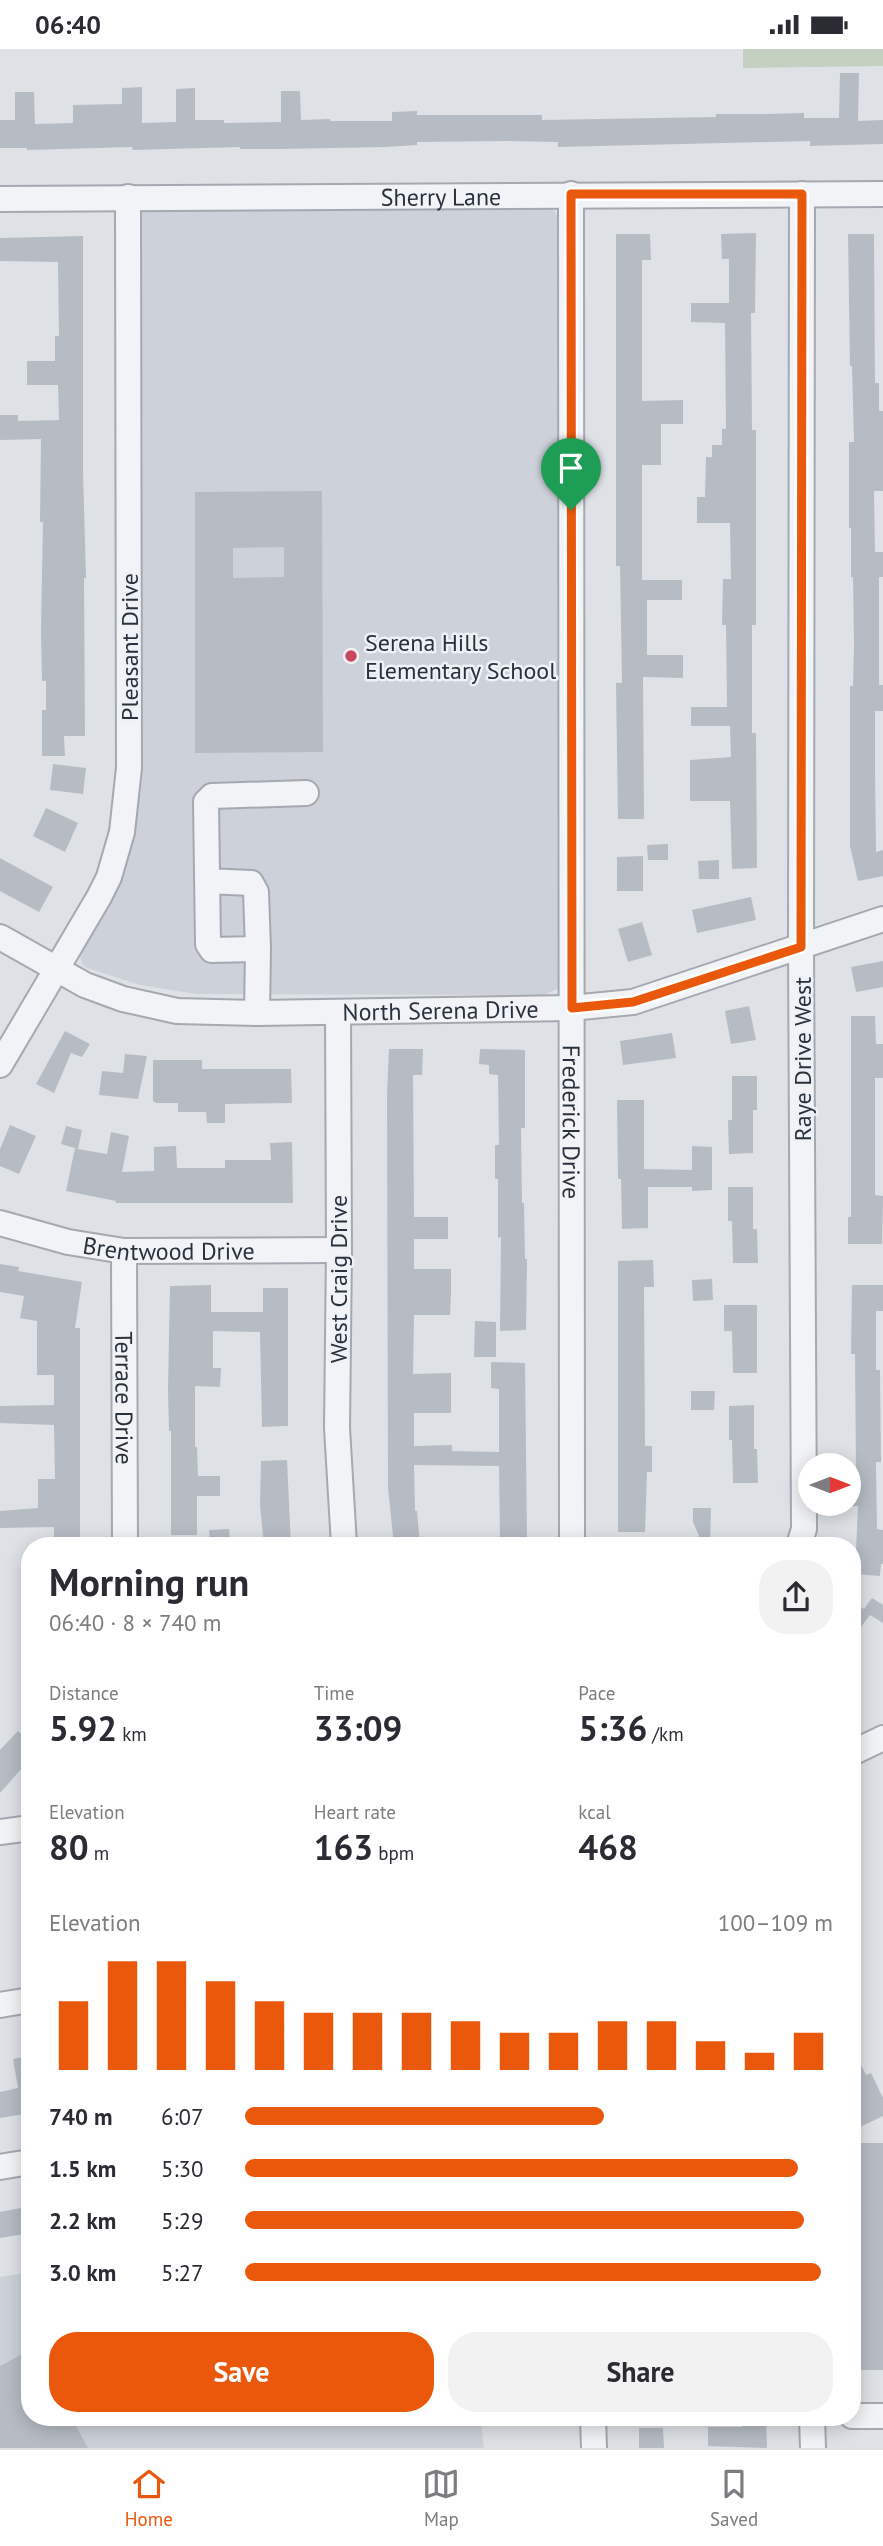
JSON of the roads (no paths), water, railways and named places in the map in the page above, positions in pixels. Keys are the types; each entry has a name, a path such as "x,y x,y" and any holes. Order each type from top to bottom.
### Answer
{"street":[{"name":"Frederick Drive","path":"571,194 572,1537"},
{"name":"Raye Drive West","path":"802,194 801,947 804,1529 802,1537"},
{"name":"Sherry Lane","path":"0,199 883,194"},
{"name":"Pleasant Drive","path":"0,1065 99,897 122,832 128,792 128,197"},
{"path":"258,949 212,950 208,944 206,802 212,796 306,793"},
{"path":"207,881 251,883 256,893 257,1013"},
{"name":"North Serena Drive","path":"0,937 85,985 148,1006 199,1012 257,1013 572,1008 633,1002 883,919"},
{"name":"West Craig Drive","path":"338,1012 337,1428 344,1537"},
{"name":"Brentwood Drive","path":"0,1223 68,1242 124,1251 339,1251"},
{"name":"Terrace Drive","path":"124,1251 125,1537"},
{"path":"861,1749 883,1738"},
{"path":"0,1832 21,1829"},
{"path":"0,2005 21,2002"},
{"path":"0,2167 21,2164"},
{"path":"861,2416 883,2416"},
{"path":"593,2426 594,2448"},
{"path":"813,2426 813,2448"}],"place":[{"name":"Serena Hills Elementary School","path":"351,656"}]}
